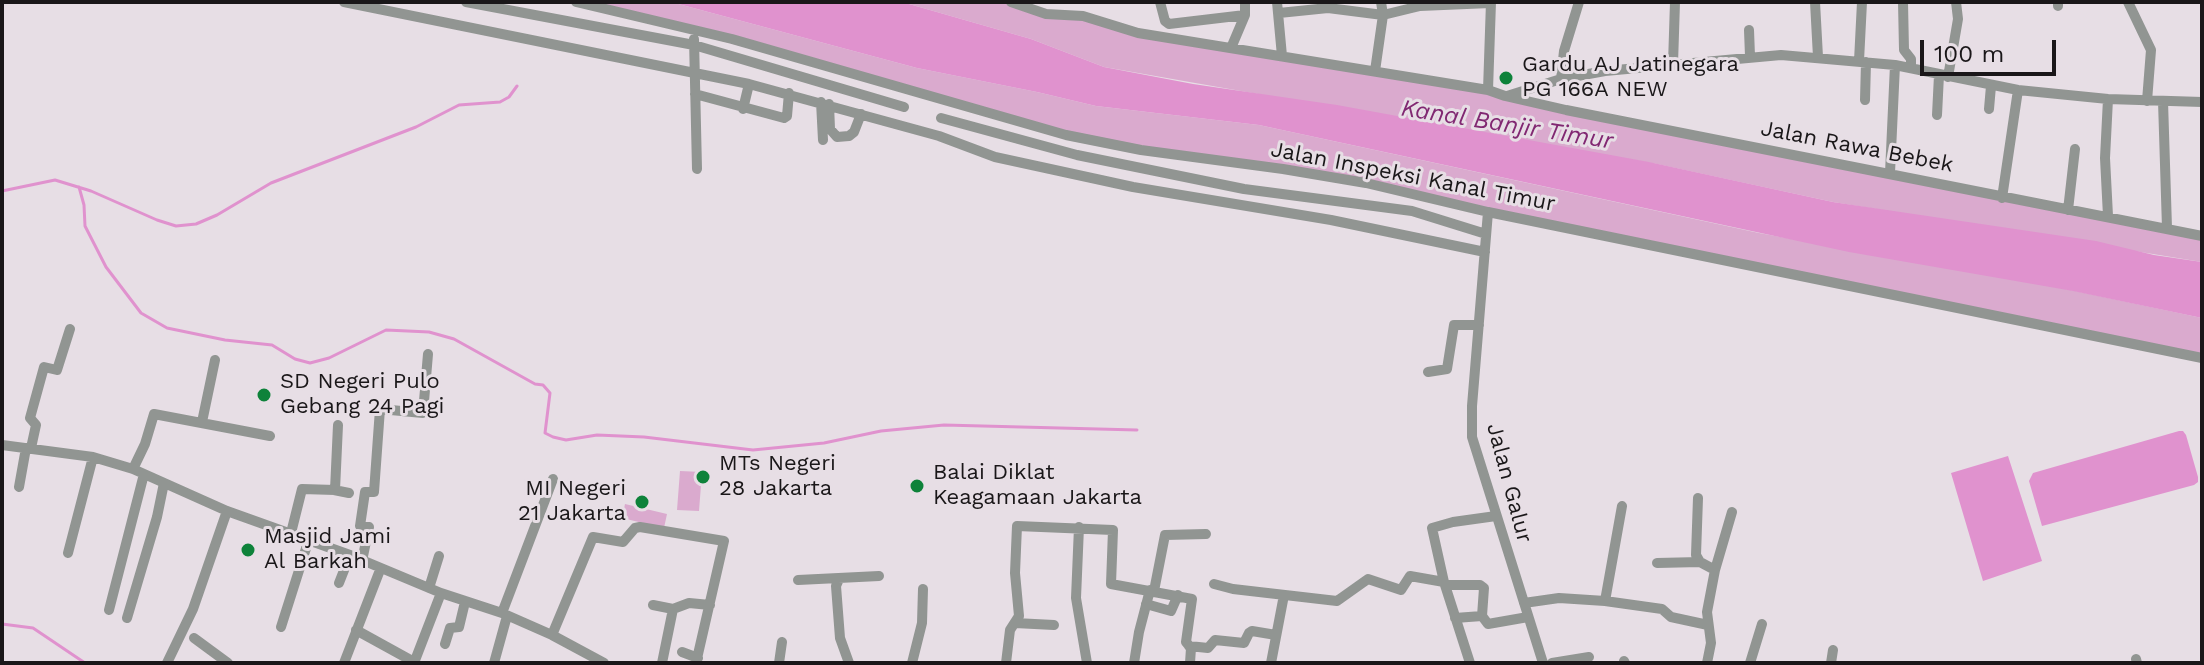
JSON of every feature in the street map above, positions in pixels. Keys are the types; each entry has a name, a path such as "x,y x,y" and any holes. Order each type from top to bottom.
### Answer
{"street":[{"path":"344,2 789,93 1008,159 1133,187 1370,228 1485,252"},
{"path":"466,2 694,45 904,107"},
{"name":"Jalan Inspeksi Kanal Timur","path":"576,2 732,39 1066,135 1141,150 1366,183 1488,212 2202,358"},
{"name":"Jalan Rawa Bebek","path":"1011,2 1046,14 1083,16 1138,33 1488,90 1724,142 2202,236"},
{"path":"1160,2 1167,23 1202,22 1245,15"},
{"path":"1231,48 1245,15 1245,2"},
{"path":"1375,71 1383,15 1381,2"},
{"path":"1561,79 1564,51 1579,2"},
{"path":"1815,2 1818,57"},
{"path":"1862,2 1865,100"},
{"path":"1903,2 1904,50 1911,59 1911,68"},
{"path":"1937,115 1958,19 1956,2"},
{"path":"2128,2 2151,50 2147,101"},
{"path":"1282,56 1278,8 1327,5 1383,15 1420,6 1490,3 1488,90"},
{"path":"1673,64 1675,8"},
{"path":"1200,42 1202,22"},
{"path":"1749,30 1750,56"},
{"path":"694,31 697,169"},
{"path":"1505,96 1561,79 1605,71 1750,56 1818,57 1895,65 2018,90 2108,99 2202,102"},
{"path":"1890,173 1895,65"},
{"path":"743,109 749,84"},
{"path":"1989,109 1991,86"},
{"path":"2002,198 2018,90"},
{"path":"695,94 784,118 788,112 789,93"},
{"path":"2108,99 2105,158 2108,216"},
{"path":"2163,101 2167,228"},
{"path":"825,103 830,129 837,137 849,136 857,127 861,114"},
{"path":"823,140 825,103"},
{"path":"941,118 1077,155 1244,189 1412,211 1486,234"},
{"path":"1008,159 1013,139"},
{"path":"2068,210 2075,149"},
{"path":"1370,228 1375,206"},
{"name":"Jalan Galur","path":"1488,212 1472,437 1543,663"},
{"path":"1428,372 1442,371 1448,366 1454,325 1479,325"},
{"path":"19,487 36,425 30,418 44,367 57,370 70,329"},
{"path":"362,561 369,527 360,526 365,492 374,492 380,409 423,413 428,354"},
{"path":"202,422 215,360"},
{"path":"133,469 145,444 152,415 270,436"},
{"path":"334,490 338,425"},
{"path":"2,445 93,457 133,469 227,511 504,614 604,663"},
{"path":"68,553 93,457"},
{"path":"109,610 144,474"},
{"path":"494,663 504,614 553,479"},
{"path":"127,618 164,483"},
{"path":"291,533 302,489 349,493"},
{"path":"1698,498 1696,555 1700,562"},
{"path":"1605,601 1622,506"},
{"path":"167,663 193,609 227,511"},
{"path":"1707,663 1711,643 1709,596 1732,512"},
{"path":"1470,663 1444,583 1432,528 1496,516"},
{"path":"1006,663 1007,645 1019,609 1015,573 1016,527 1113,530 1112,585 1192,598 1186,642 1191,650 1190,663"},
{"path":"1079,527 1076,598 1087,663"},
{"path":"552,635 593,537 623,542 635,528 724,541 697,660 682,652"},
{"path":"1134,663 1165,535 1206,534"},
{"path":"281,627 309,539"},
{"path":"339,583 350,555"},
{"path":"429,588 439,556"},
{"path":"1657,563 1700,562 1715,570"},
{"path":"344,663 380,570"},
{"path":"798,580 879,576"},
{"path":"1214,584 1337,601 1368,579 1401,590 1410,576 1483,587 1482,616 1488,624 1528,617"},
{"path":"839,579 836,586 840,638 849,663"},
{"path":"912,663 922,623 923,589"},
{"path":"356,630 414,662 441,593"},
{"path":"1146,604 1171,611 1178,595"},
{"path":"1271,663 1284,595"},
{"path":"1524,603 1559,598 1605,601 1662,609 1671,617 1708,625"},
{"path":"445,644 451,627 459,627 465,602"},
{"path":"653,605 673,609 689,603 710,605"},
{"path":"662,663 673,609"},
{"path":"1455,618 1482,616"},
{"path":"1015,623 1054,625"},
{"path":"1750,663 1762,624"},
{"path":"1189,646 1207,648 1215,640 1244,643 1252,631 1276,635"},
{"path":"194,638 228,663"},
{"path":"779,663 782,642"},
{"path":"1831,663 1833,650"},
{"path":"1552,663 1589,657"}],"shaded area":[{"path":"576,2 671,2 917,68 1096,106 1259,125 1759,233 2071,290 2202,318 2202,358 1366,183 1141,150"},
{"path":"671,2 902,2 1031,39 1104,67 1193,84 1337,105 1649,162 1833,202 2096,241 2154,255 2202,262 2202,318 2073,291 1849,252 1259,125 1096,106 917,68"},
{"path":"902,2 1009,2 1083,16 1138,33 1488,90 2202,235 2202,262 1833,202 1657,164 1104,67 1031,39"},
{"path":"2179,431 2186,435 2198,477 2194,485 2042,526 2029,481 2033,473"},
{"path":"2008,456 2042,561 1983,581 1951,473"},
{"path":"680,471 702,472 699,511 677,510"},
{"path":"625,504 667,514 664,528 622,518"}],"waterway":[{"path":"2,191 55,180 91,191 176,226 196,224 271,183 416,127 459,105 500,102 509,97 517,86"},
{"path":"79,187 85,226 106,267 141,313 167,328 225,340 272,345 295,359 310,363 329,358 386,330 429,332 454,339 535,384 543,385 550,393 545,433 566,440 597,435 644,437 753,450 944,425 1137,430"},
{"path":"2,624 33,628 85,663"}],"place":[{"name":"Gardu AJ Jatinegara PG 166A NEW","path":"1506,78"},
{"name":"SD Negeri Pulo Gebang 24 Pagi","path":"264,395"},
{"name":"MTs Negeri 28 Jakarta","path":"703,477"},
{"name":"Balai Diklat Keagamaan Jakarta","path":"917,486"},
{"name":"MI Negeri 21 Jakarta","path":"642,502"},
{"name":"Masjid Jami Al Barkah","path":"248,550"}],"water label":[{"name":"Kanal Banjir Timur","path":"1507,125"}]}
